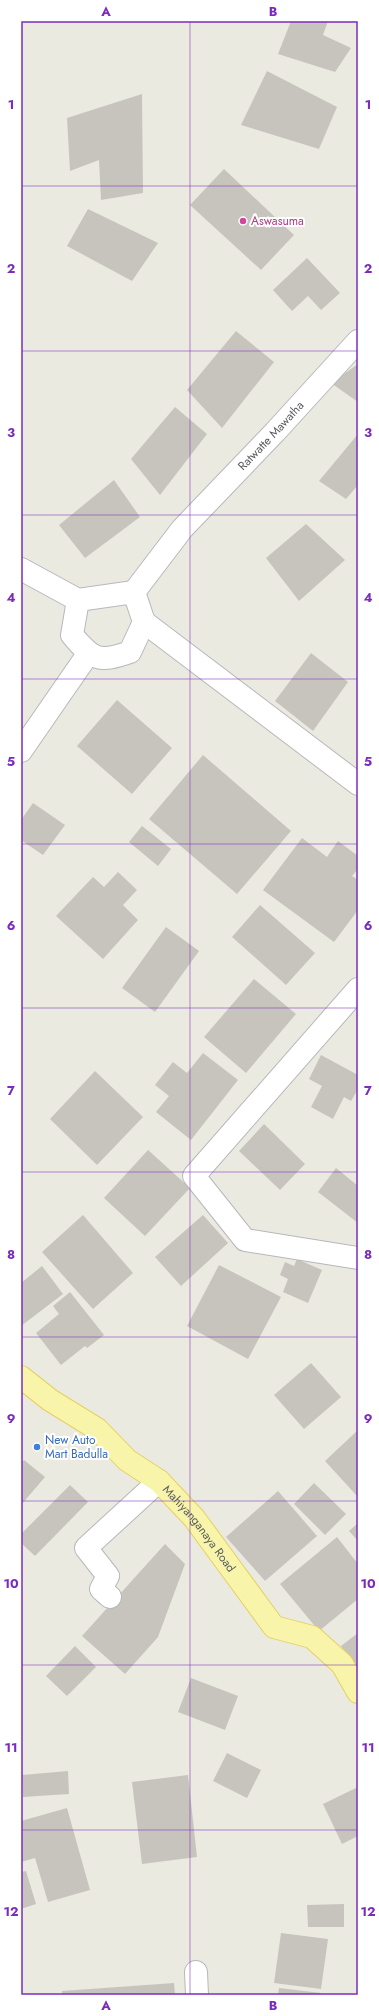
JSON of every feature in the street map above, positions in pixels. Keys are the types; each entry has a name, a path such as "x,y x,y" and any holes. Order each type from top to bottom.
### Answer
{"main road":[{"name":"Mahiyanganaya Road","path":"21,1376 50,1400 97,1429 127,1460 159,1481 194,1518 274,1627 312,1636 342,1664 358,1692"}],"street":[{"name":"Ratwatte Mawatha","path":"134,592 182,529 275,432 358,341"},
{"path":"21,569 78,600 134,592 144,622 358,784"},
{"path":"78,600 72,635 88,654 110,659 130,652 144,622"},
{"path":"21,751 88,654"},
{"path":"358,990 194,1176 245,1240 358,1258"},
{"path":"110,1597 101,1589 108,1576 86,1548 159,1481"},
{"path":"196,1972 197,1995"}],"building":[{"path":"291,21 328,21 323,35 351,48 335,72 278,54"},
{"path":"267,71 337,107 319,149 241,125"},
{"path":"142,94 143,193 101,200 99,160 70,171 67,118"},
{"path":"224,169 294,235 261,270 190,205"},
{"path":"88,209 158,243 132,281 67,246"},
{"path":"307,258 340,293 321,310 308,296 292,311 273,290"},
{"path":"236,331 274,362 222,428 187,390"},
{"path":"358,364 358,402 331,383"},
{"path":"175,407 207,434 160,495 131,459"},
{"path":"358,434 358,485 346,499 319,481"},
{"path":"114,480 140,517 85,558 59,525"},
{"path":"306,524 345,560 299,601 266,558"},
{"path":"311,653 348,682 313,731 275,701"},
{"path":"117,700 172,748 132,794 77,746"},
{"path":"203,755 291,831 237,894 149,819"},
{"path":"33,803 65,825 43,855 21,840 21,820"},
{"path":"142,826 171,849 158,866 129,842"},
{"path":"302,838 327,857 338,841 358,856 358,869 352,876 358,880 358,910 334,942 263,890"},
{"path":"118,872 137,890 123,905 138,920 103,959 56,916 93,877 104,887"},
{"path":"260,905 315,953 286,985 232,937"},
{"path":"166,927 199,951 155,1012 122,988"},
{"path":"254,979 296,1014 246,1073 204,1037"},
{"path":"203,1053 238,1080 191,1140 156,1112 169,1096 155,1085 173,1062 187,1073"},
{"path":"321,1055 358,1075 358,1089 351,1101 344,1097 333,1119 311,1107 322,1086 309,1079"},
{"path":"95,1071 143,1117 97,1165 50,1119"},
{"path":"264,1124 305,1164 280,1190 239,1151"},
{"path":"148,1150 190,1188 145,1236 104,1198"},
{"path":"336,1168 358,1186 358,1223 318,1192"},
{"path":"83,1215 133,1273 93,1309 42,1252"},
{"path":"203,1215 228,1243 181,1286 155,1257"},
{"path":"297,1259 322,1270 308,1303 283,1292 288,1279 280,1275 285,1262 294,1266"},
{"path":"219,1265 281,1297 248,1359 187,1326"},
{"path":"42,1266 63,1294 21,1326 21,1283"},
{"path":"70,1292 104,1335 87,1348 85,1346 61,1365 36,1333 59,1314 53,1306"},
{"path":"311,1363 341,1397 304,1429 274,1395"},
{"path":"358,1430 358,1497 325,1461"},
{"path":"24,1460 45,1477 21,1505 21,1463"},
{"path":"314,1483 346,1514 325,1535 294,1504"},
{"path":"70,1485 88,1502 35,1556 21,1543 21,1534"},
{"path":"278,1491 317,1536 265,1581 226,1537"},
{"path":"358,1523 358,1541 349,1531"},
{"path":"337,1537 358,1564 358,1599 319,1631 280,1584"},
{"path":"165,1544 185,1564 158,1637 125,1674 82,1636"},
{"path":"358,1633 358,1668 341,1646"},
{"path":"75,1646 96,1667 67,1696 46,1676"},
{"path":"191,1678 238,1696 225,1730 178,1712"},
{"path":"227,1753 261,1770 247,1798 213,1781"},
{"path":"68,1771 69,1794 23,1797 22,1775"},
{"path":"188,1775 197,1857 142,1864 132,1782"},
{"path":"356,1788 358,1792 358,1836 342,1844 323,1804"},
{"path":"67,1808 90,1890 48,1902 35,1858 21,1862 21,1821"},
{"path":"26,1871 36,1904 21,1909 21,1872"},
{"path":"344,1904 344,1927 308,1927 307,1905"},
{"path":"281,1933 328,1939 321,1989 274,1983"},
{"path":"174,1983 175,1995 62,1995 62,1991"},
{"path":"279,1988 321,1993 321,1995 278,1995"}],"place":[{"name":"Aswasuma","path":"243,221"},
{"name":"New Auto Mart Badulla","path":"37,1447"}]}
